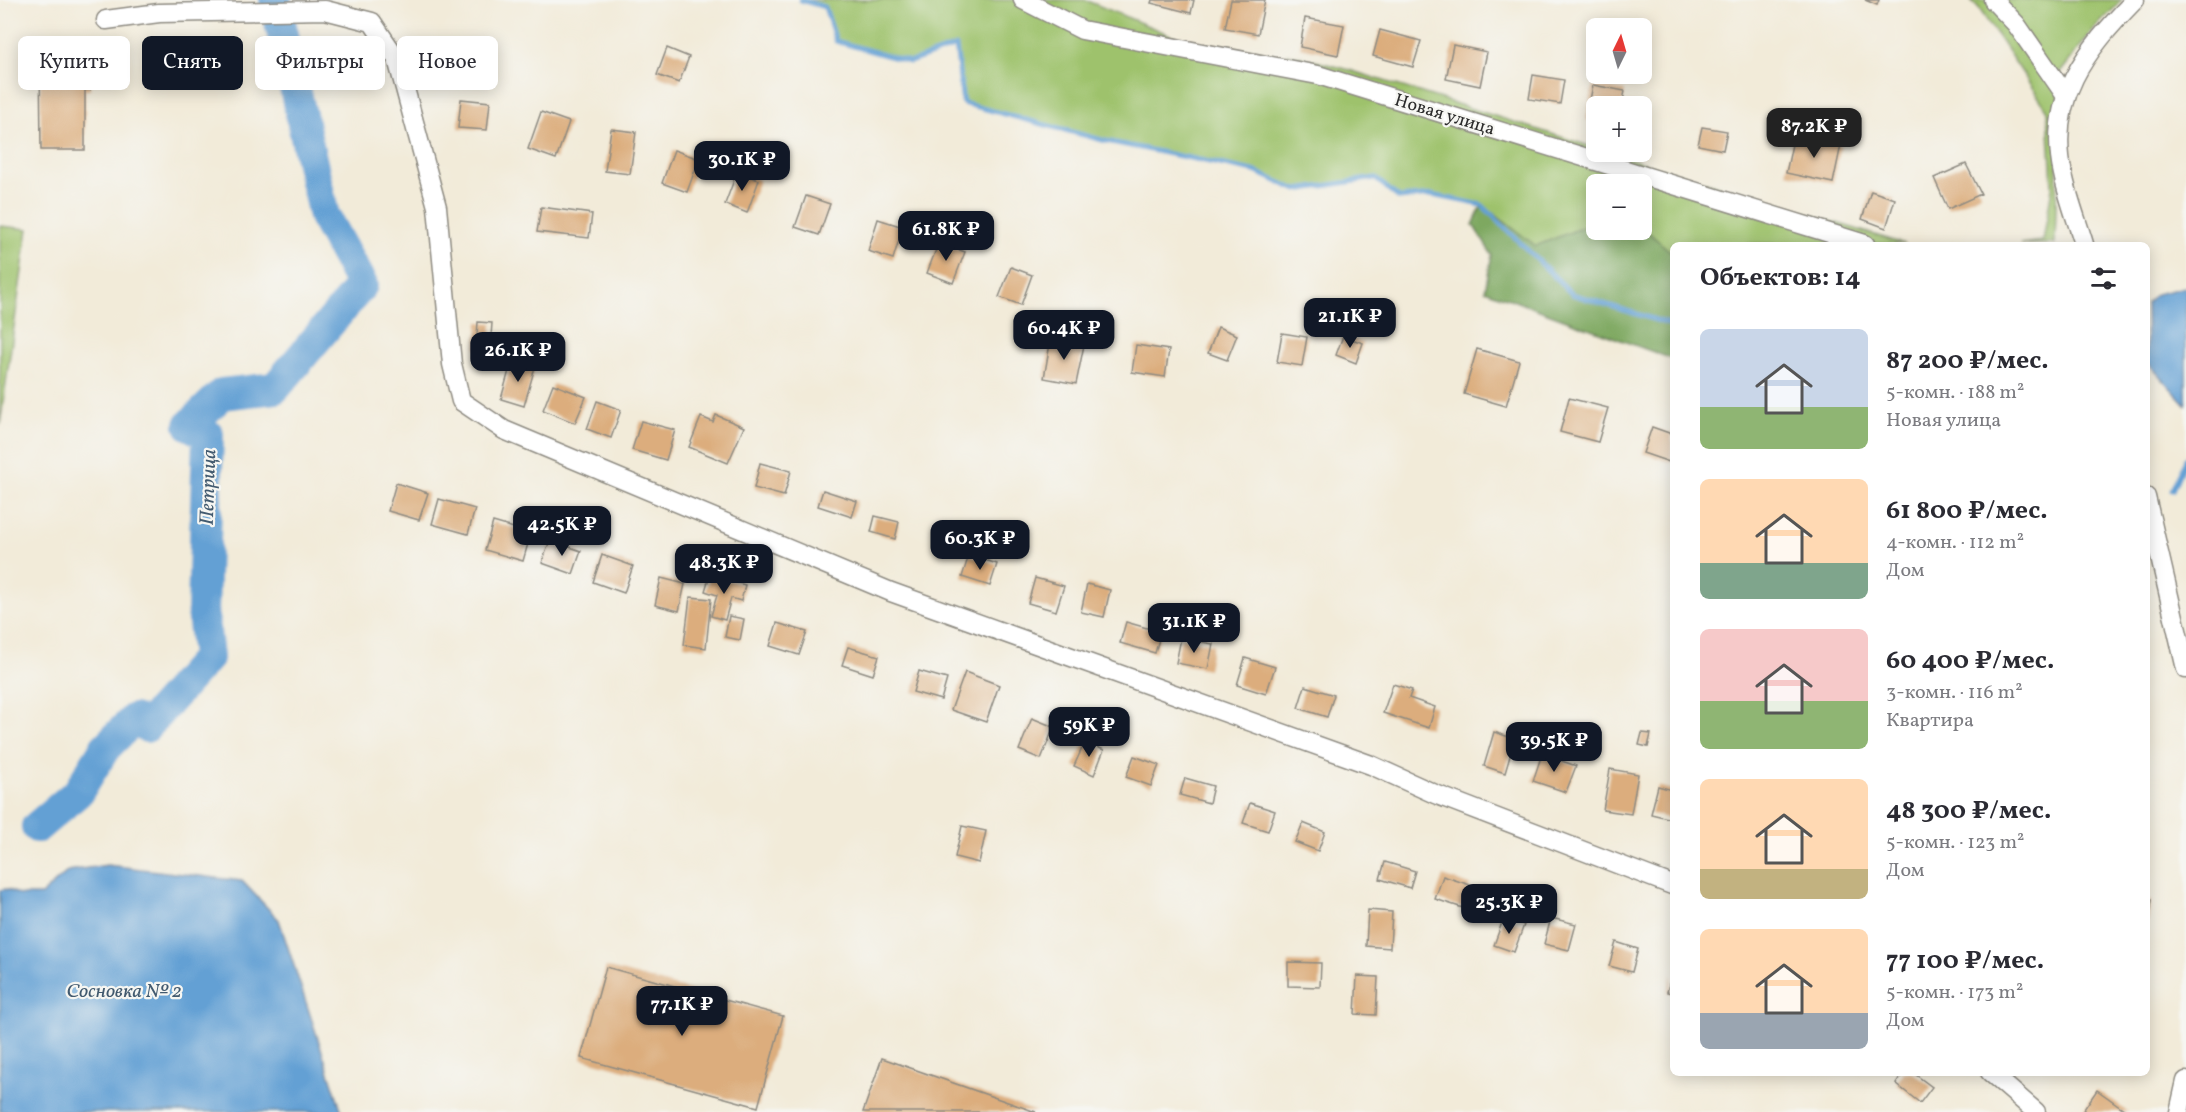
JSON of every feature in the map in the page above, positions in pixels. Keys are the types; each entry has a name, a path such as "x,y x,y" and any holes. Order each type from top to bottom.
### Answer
{"street":[{"name":"Новая улица","path":"1023,0 1082,30 1318,75 1859,242"},
{"path":"1993,0 2016,24 2066,96"},
{"path":"2083,242 2063,172 2059,133 2066,96 2084,57 2135,0"},
{"path":"106,20 159,13 325,10 372,22 397,59 437,207 452,364 461,401 504,430 891,592 1371,765 1435,794 1670,884"},
{"path":"2150,514 2186,669"},
{"path":"1995,1076 2036,1112"},
{"path":"2180,1112 2186,1081"}],"green space":[{"path":"801,0 1085,0 1195,45 1284,68 1288,54 1346,69 1586,145 1586,162 1640,162 1898,242 1670,242 1670,251 1652,236 1652,174 1586,174 1586,226 1536,246 1482,205 1432,195 1399,198 1375,178 1297,190 1254,171 1106,141 963,103 956,46 910,62 836,41 825,7"},
{"path":"1971,0 2122,0 2094,29 2060,73 2055,242 2035,242 2043,241 2052,187 2048,111"},
{"path":"1482,205 1536,246 1586,226 1586,240 1652,240 1652,236 1670,251 1670,358 1485,290 1492,255 1473,225"},
{"path":"0,226 28,229 0,425"}],"water":[{"path":"2186,287 2186,405 2150,365 2150,299 2156,294"},
{"name":"Сосновка № 2","path":"107,865 242,881 279,920 342,1112 0,1112 0,890 7,889 20,895 41,895 68,871"}],"building":[{"path":"1152,0 1194,0 1191,13 1151,3"},
{"path":"1231,0 1265,0 1258,34 1225,28"},
{"path":"1865,0 1879,0 1877,5"},
{"path":"1305,18 1344,25 1338,55 1300,47"},
{"path":"1380,30 1421,41 1413,67 1373,56"},
{"path":"1453,45 1487,52 1480,86 1446,79"},
{"path":"667,48 689,57 679,83 657,75"},
{"path":"1533,75 1564,80 1560,104 1529,99"},
{"path":"1593,85 1625,91 1624,96 1591,96"},
{"path":"40,90 85,90 85,150 41,150"},
{"path":"461,99 490,102 487,130 458,128"},
{"path":"541,112 569,122 556,159 528,149"},
{"path":"1702,127 1727,131 1723,150 1698,145"},
{"path":"611,129 636,132 630,174 605,171"},
{"path":"1794,135 1841,145 1833,183 1786,173"},
{"path":"674,150 699,159 687,192 662,183"},
{"path":"1966,164 1981,194 1948,209 1934,178"},
{"path":"737,172 759,180 747,213 725,204"},
{"path":"1871,191 1895,199 1886,228 1862,219"},
{"path":"806,196 830,204 819,235 795,227"},
{"path":"541,207 592,214 589,238 537,232"},
{"path":"878,219 903,227 893,259 868,251"},
{"path":"939,242 965,252 953,283 927,273"},
{"path":"1011,267 1032,275 1021,305 999,297"},
{"path":"478,322 492,323 490,350 476,349"},
{"path":"1218,327 1237,335 1227,360 1208,353"},
{"path":"1282,333 1307,337 1302,366 1277,362"},
{"path":"1343,336 1363,343 1356,363 1336,355"},
{"path":"1051,338 1084,345 1076,384 1044,378"},
{"path":"1136,345 1169,350 1165,377 1132,372"},
{"path":"1477,349 1519,361 1506,406 1464,394"},
{"path":"512,360 535,367 524,406 501,399"},
{"path":"553,384 586,397 575,423 543,410"},
{"path":"1569,398 1608,408 1598,442 1560,432"},
{"path":"597,401 621,410 611,438 587,429"},
{"path":"716,415 744,427 728,463 689,447 701,417 713,422"},
{"path":"641,421 675,430 666,460 632,450"},
{"path":"1652,427 1670,433 1670,462 1643,453"},
{"path":"760,463 791,471 784,496 754,488"},
{"path":"396,483 428,493 419,520 388,511"},
{"path":"823,490 857,501 852,517 818,506"},
{"path":"439,499 475,509 468,534 432,524"},
{"path":"875,516 899,522 895,539 871,532"},
{"path":"493,522 531,533 523,561 485,550"},
{"path":"550,540 581,551 573,574 542,563"},
{"path":"602,555 633,566 624,593 593,582"},
{"path":"969,555 997,564 990,586 962,577"},
{"path":"710,575 745,585 741,601 731,598 725,620 711,616 717,595 705,591"},
{"path":"661,578 685,584 679,611 655,605"},
{"path":"1035,578 1064,586 1056,611 1028,603"},
{"path":"1087,584 1110,590 1104,617 1081,612"},
{"path":"690,597 711,599 706,648 684,645"},
{"path":"729,616 744,619 740,640 725,637"},
{"path":"1126,622 1161,632 1155,653 1120,643"},
{"path":"777,623 807,632 799,655 770,646"},
{"path":"1181,638 1213,644 1208,669 1176,663"},
{"path":"848,647 879,656 873,675 842,665"},
{"path":"1245,658 1275,667 1266,694 1237,685"},
{"path":"919,671 947,679 941,700 913,692"},
{"path":"965,672 999,685 986,722 951,710"},
{"path":"1393,684 1412,690 1409,698 1435,707 1429,728 1383,713"},
{"path":"1305,686 1334,695 1327,717 1298,708"},
{"path":"1032,718 1054,727 1041,759 1019,750"},
{"path":"1494,732 1515,739 1505,773 1484,766"},
{"path":"1642,733 1651,734 1648,747 1639,745"},
{"path":"1085,742 1104,750 1094,775 1074,766"},
{"path":"1542,754 1576,766 1566,792 1533,781"},
{"path":"1134,756 1159,765 1151,786 1126,777"},
{"path":"1610,769 1638,774 1631,814 1603,810"},
{"path":"1185,778 1213,786 1209,803 1180,795"},
{"path":"1658,786 1670,789 1670,819 1651,814"},
{"path":"1250,803 1275,811 1268,831 1243,823"},
{"path":"1303,823 1325,832 1318,851 1295,842"},
{"path":"962,826 986,831 979,863 955,857"},
{"path":"1385,862 1415,871 1410,888 1380,879"},
{"path":"1443,876 1470,885 1463,908 1435,899"},
{"path":"1368,910 1392,912 1390,948 1366,946"},
{"path":"1504,917 1524,925 1514,952 1494,945"},
{"path":"1551,918 1576,924 1569,950 1544,944"},
{"path":"1616,942 1638,949 1632,972 1609,966"},
{"path":"1288,962 1321,963 1320,987 1288,986"},
{"path":"606,967 783,1016 758,1107 581,1058"},
{"path":"1357,976 1378,977 1376,1015 1355,1014"},
{"path":"882,1058 1036,1112 863,1112"},
{"path":"1901,1076 1917,1076 1932,1087 1920,1103 1896,1084"},
{"path":"2097,1090 2128,1112 2082,1112"}],"waterway":[{"name":"Петрица","path":"37,827 78,792 105,748 134,719 146,727 208,657 203,613 208,435 190,425 222,394 275,388 362,285 324,216 275,0"},
{"path":"801,0 825,7 836,41 910,62 956,46 963,103 1106,141 1254,171 1297,190 1375,178 1399,198 1432,195 1482,205 1572,294 1670,324"},
{"path":"2172,490 2186,458"}]}
